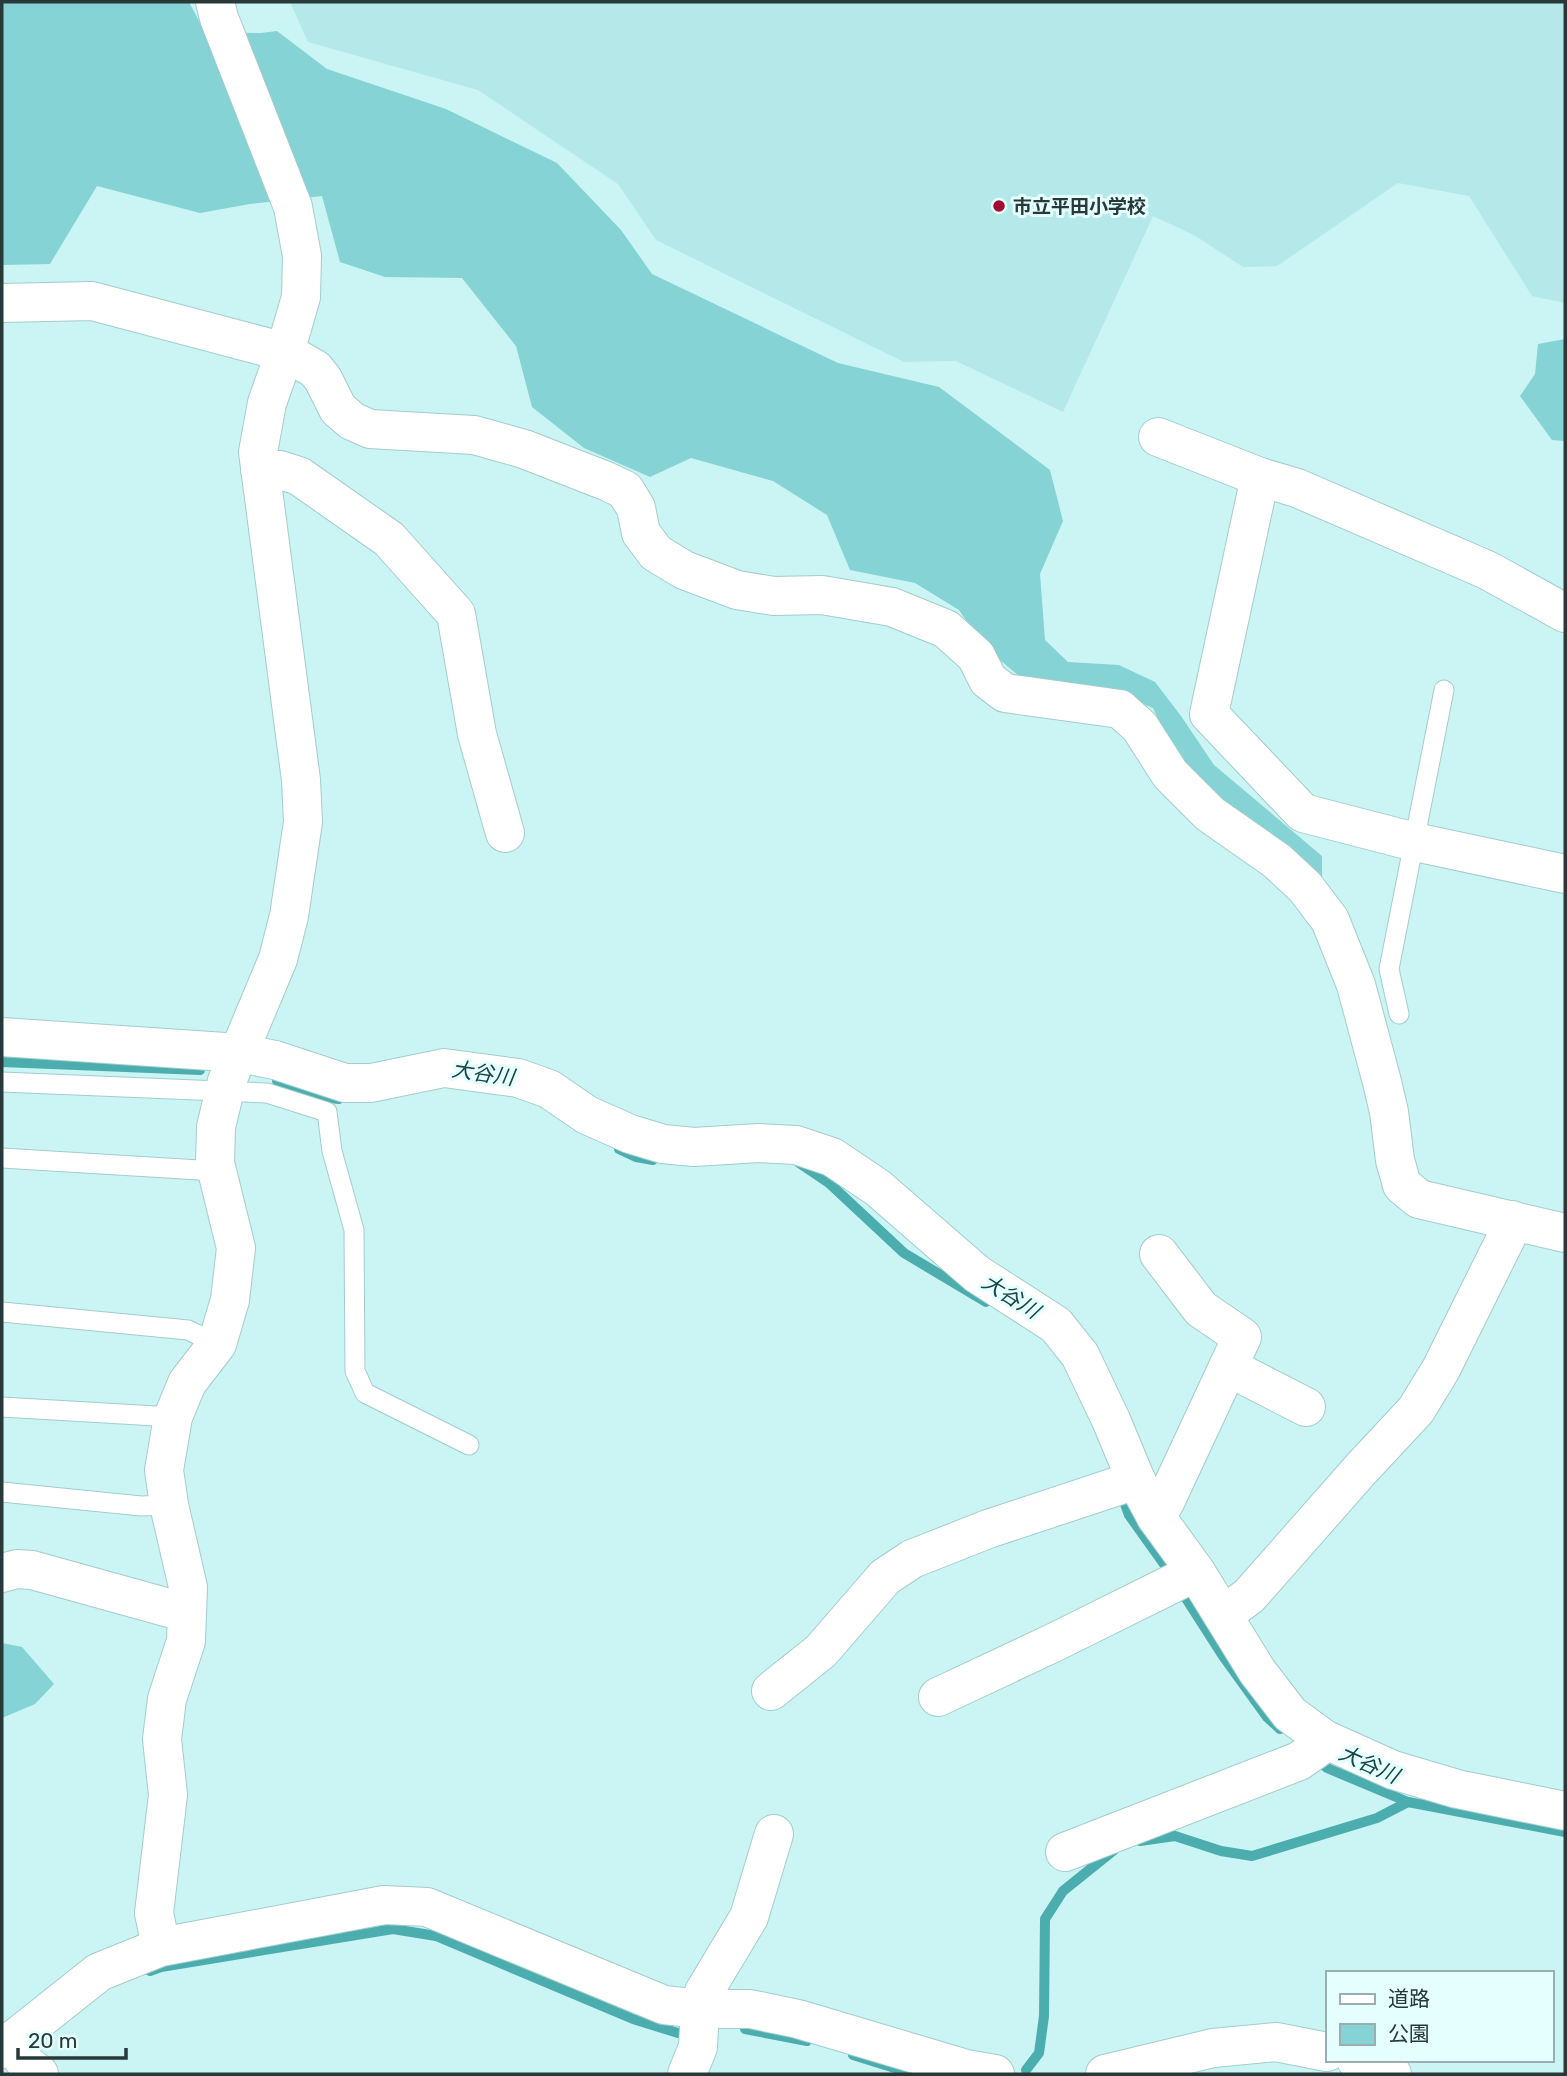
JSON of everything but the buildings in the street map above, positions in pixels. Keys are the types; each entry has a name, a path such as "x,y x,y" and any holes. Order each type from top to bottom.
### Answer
{"street":[{"path":"161,1947 154,1913 168,1795 162,1739 167,1699 186,1641 188,1587 169,1506 164,1470 173,1417 187,1383 217,1345 230,1300 236,1248 216,1171 216,1126 224,1090 278,959 289,916 303,822 301,780 258,452 267,403 301,297 302,256 293,207 215,2"},
{"path":"2,303 92,301 285,352 315,369 338,409 352,421 370,429 474,435 524,449 625,490 636,508 641,533 656,553 684,570 737,590 774,596 822,595 892,607 946,629 976,656 988,680 1005,693 1120,709 1140,727 1170,775 1210,814 1278,861 1305,887 1330,920 1356,985 1389,1112 1395,1160 1402,1185 1419,1199 1565,1233"},
{"path":"1158,437 1260,477 1297,488 1486,570 1565,613"},
{"path":"260,470 280,470 299,476 389,539 456,614 477,734 505,833"},
{"path":"1260,477 1209,713 1303,813 1415,842 1565,874"},
{"path":"2,1037 240,1053 275,1060 345,1083 371,1083 444,1068 518,1078 549,1088 587,1115 630,1134 663,1144 694,1147 759,1143 796,1145 832,1157 878,1188 977,1274 1056,1325 1080,1355 1111,1419 1121,1485 1156,1517 1183,1579 1223,1615 1257,1671 1314,1749"},
{"path":"1223,1615 1249,1596 1416,1410 1441,1369 1508,1234 1512,1220"},
{"path":"1156,1517 1242,1337 1201,1309 1159,1254"},
{"path":"1228,1367 1306,1407"},
{"path":"771,1691 821,1651 885,1577 912,1559 988,1529 1121,1485"},
{"path":"2,1573 17,1569 32,1570 187,1613"},
{"path":"938,1697 1183,1579"},
{"path":"1065,1852 1314,1749 1457,1789 1565,1811"},
{"path":"687,2074 698,2047 700,2009 704,1992 749,1917 774,1834"},
{"path":"39,2074 6,2045 99,1972 161,1947 384,1905 427,1907 664,2005 700,2009 750,2009 798,2019 966,2069 995,2074"},
{"path":"1105,2074 1213,2048 1276,2042 1326,2052"},
{"path":"1361,2062 1392,2074"}],"lane":[{"path":"1399,1014 1389,969 1444,690"},
{"path":"2,1082 267,1093 327,1112 332,1151 354,1230 355,1371 365,1393 469,1445"},
{"path":"2,1158 216,1171"},
{"path":"2,1312 188,1330 217,1345"},
{"path":"2,1407 173,1417"},
{"path":"2,1492 141,1506 169,1506"}],"shaded area":[{"name":"市立平田小学校","path":"290,2 1565,2 1565,303 1532,296 1469,196 1398,183 1277,266 1243,267 1194,235 1153,216 1063,412 956,361 904,362 656,240 618,184 478,90 308,42"}],"green space":[{"path":"2,2 189,2 205,32 277,31 327,69 446,109 557,163 621,230 652,274 838,363 939,387 1050,470 1063,521 1040,574 1045,640 1068,662 1119,665 1155,682 1214,765 1322,856 1322,880 1257,837 1172,750 1153,708 1105,689 1024,680 984,647 959,610 915,583 850,570 827,515 773,481 691,458 650,477 584,448 532,407 516,346 462,278 385,277 340,262 322,196 200,213 97,186 50,264 2,265"},
{"path":"1565,339 1565,441 1552,440 1520,396 1535,374 1538,344"},
{"path":"2,1643 22,1647 54,1684 35,1704 2,1718"}],"waterway":[{"name":"大谷川","path":"2,1062 200,1070"},
{"name":"大谷川","path":"277,1081 322,1097 339,1099"},
{"name":"大谷川","path":"619,1149 636,1157 653,1160"},
{"name":"大谷川","path":"798,1162 829,1183 904,1253 986,1302"},
{"name":"大谷川","path":"1120,1490 1129,1515 1223,1656 1267,1717 1280,1729"},
{"name":"大谷川","path":"1314,1757 1327,1768 1408,1802 1565,1832"},
{"path":"1140,1841 1175,1836 1221,1851 1252,1856 1377,1818 1408,1802"},
{"path":"1026,2070 1039,2053 1044,2016 1045,1919 1063,1891 1114,1850"},
{"path":"150,1971 393,1929 436,1936 633,2019 678,2033"},
{"path":"745,2029 807,2041"},
{"path":"853,2055 914,2074"}],"place":[{"name":"市立平田小学校","path":"999,206"}]}
